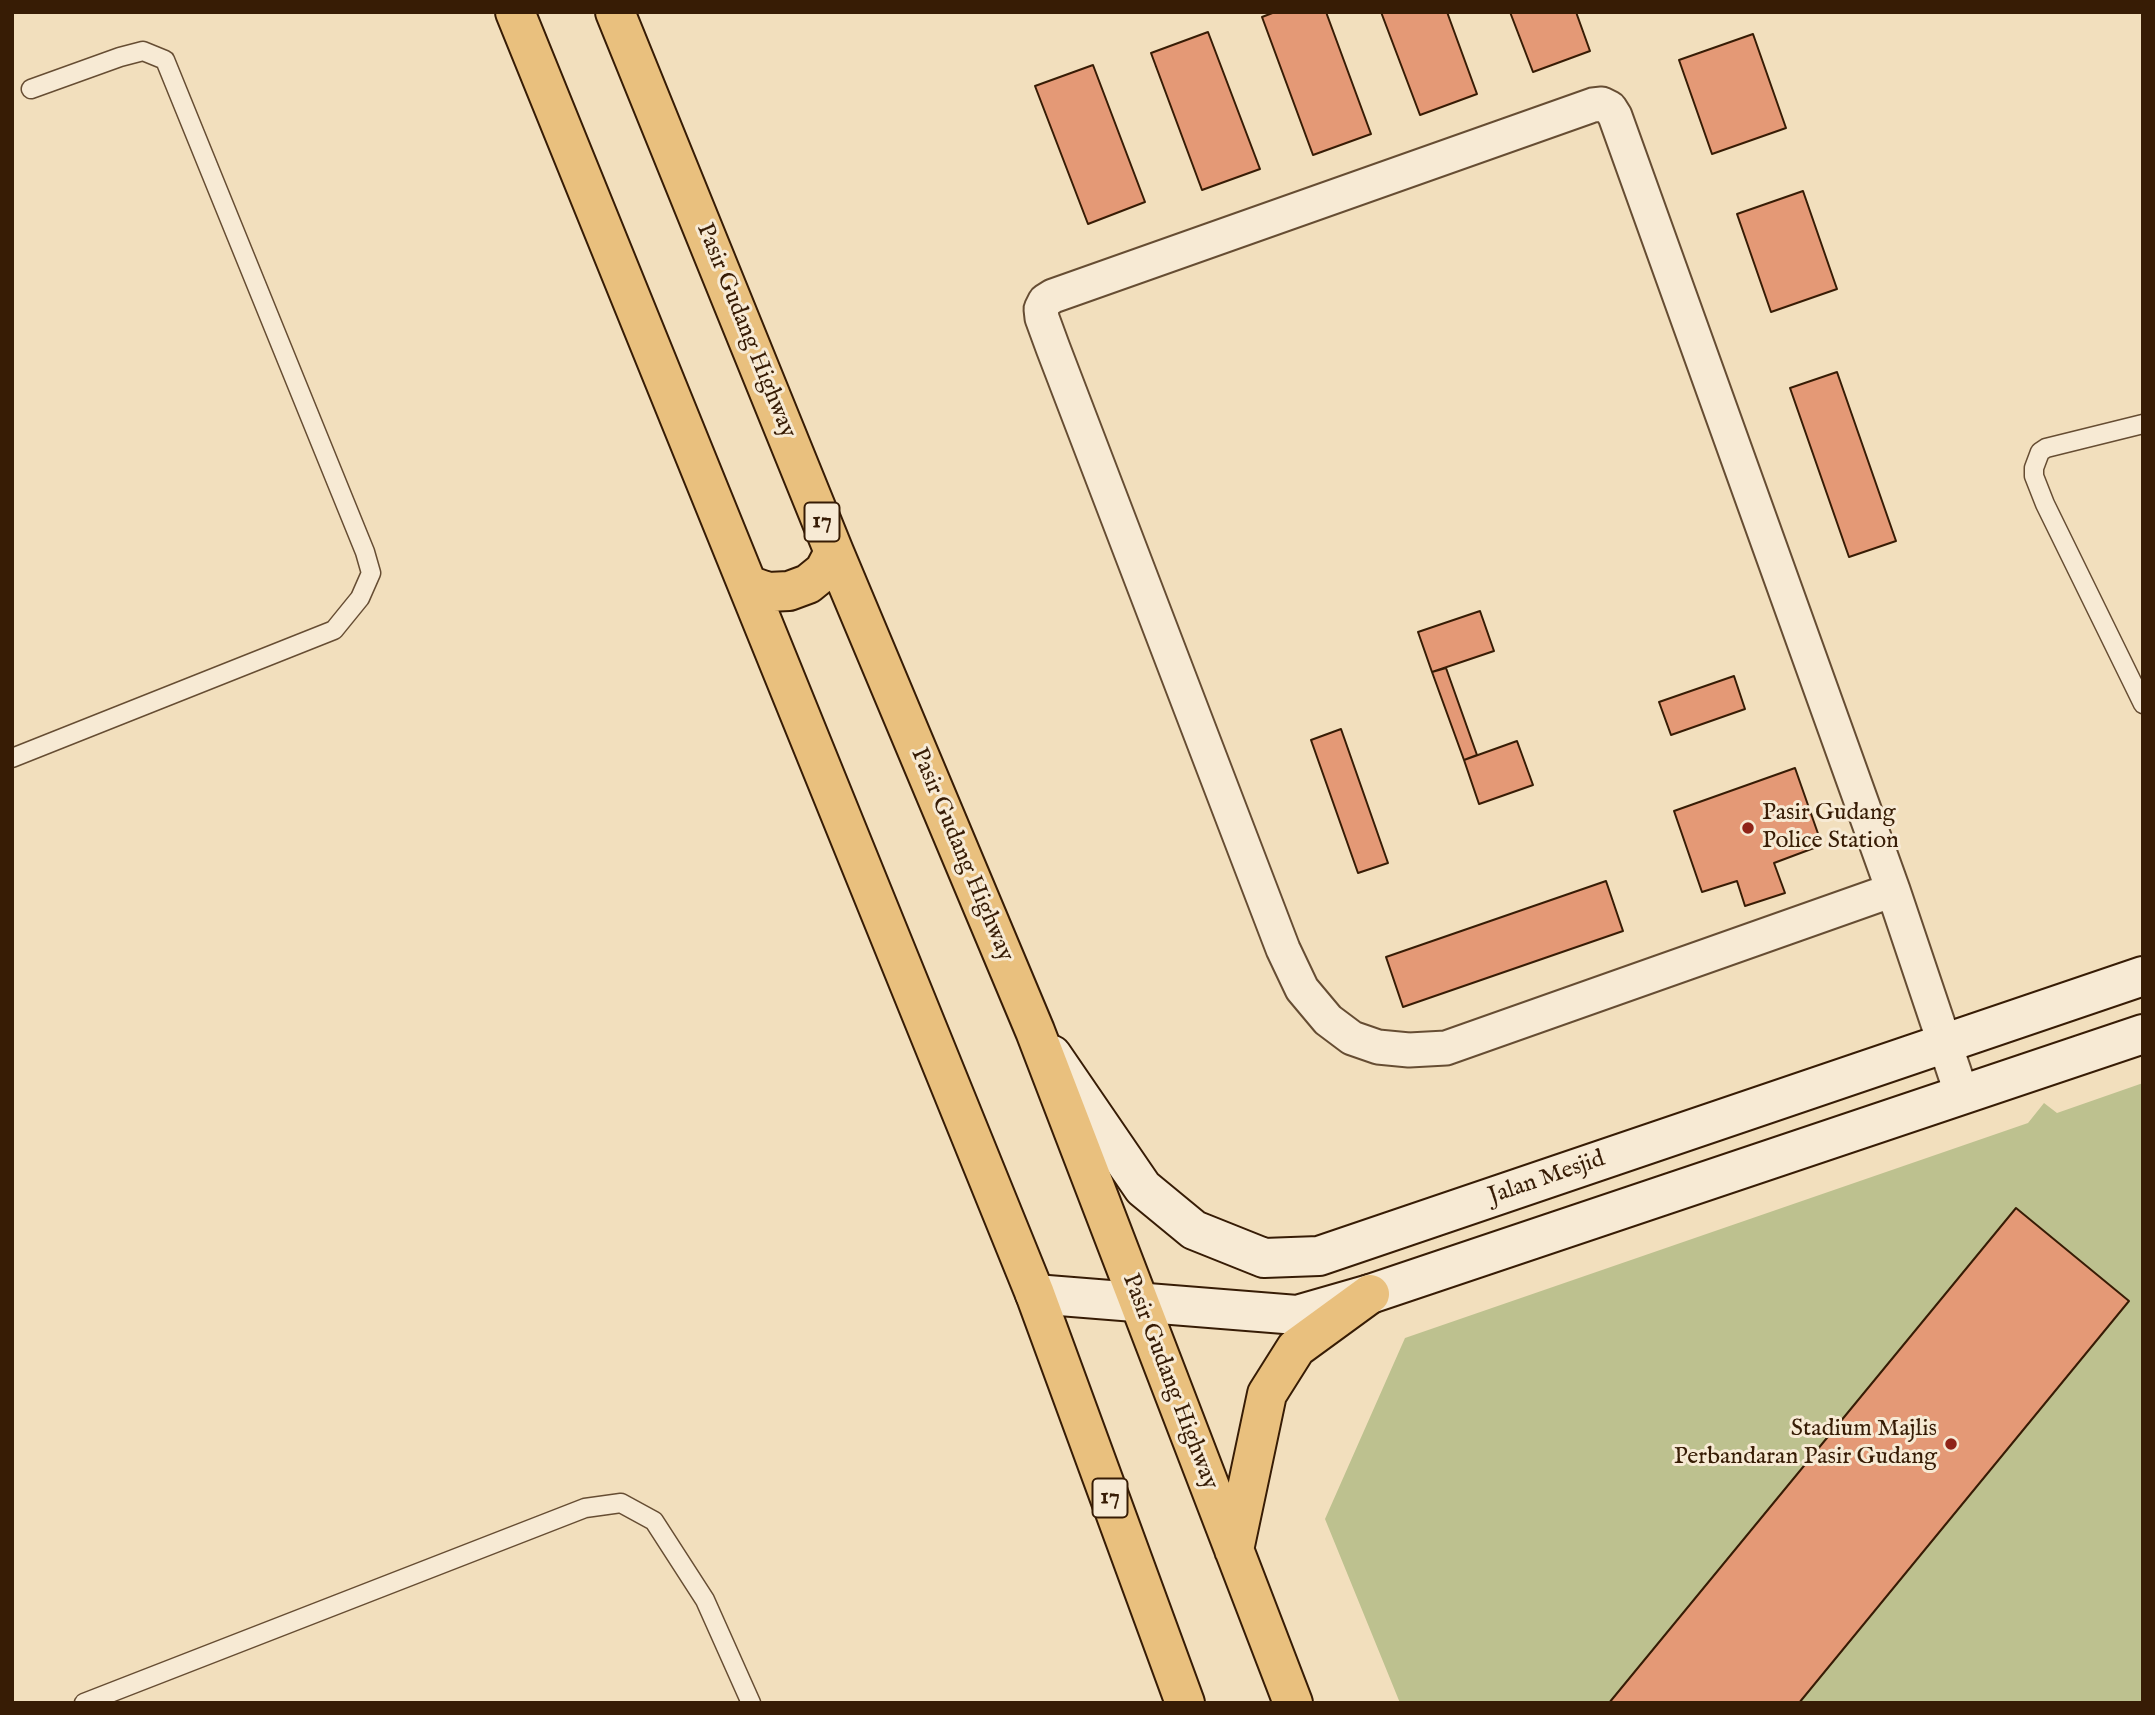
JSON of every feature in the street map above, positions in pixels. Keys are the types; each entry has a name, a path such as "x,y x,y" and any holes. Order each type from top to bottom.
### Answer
{"main road":[{"name":"17","path":"515,12 1035,1294 1185,1703"},
{"name":"Pasir Gudang Highway","path":"615,12 834,552 1035,1031 1293,1703"},
{"path":"748,584 768,592 789,592 808,584 824,571 834,552"},
{"name":"Jalan Mesjid","path":"1035,1031 1143,1188 1194,1230 1264,1258 1319,1256 2143,976"},
{"path":"1035,1294 1297,1315 1370,1294 2143,1034"},
{"path":"1234,1550 1267,1394 1296,1348 1370,1294"}],"street":[{"path":"1893,890 1447,1048 1378,1047 1352,1038 1328,1020 1302,989 1283,949 1053,348 1042,318 1041,309 1045,301 1052,296 1593,106 1602,104 1610,108 1893,890 1962,1095"}],"lane":[{"path":"12,758 334,630 360,598 371,573 365,552 165,60 143,51 31,89"},
{"path":"2143,425 2046,448 2040,452 2034,468 2034,476 2045,504 2143,704"},
{"path":"84,1703 585,1508 621,1503 654,1521 691,1577 705,1600 751,1703"}],"green space":[{"path":"2143,1083 2143,1703 1400,1703 1325,1519 1405,1338 2028,1123 2044,1103 2057,1113"}],"building":[{"path":"1275,12 1326,12 1371,134 1313,155 1262,17"},
{"path":"1381,12 1447,12 1477,94 1420,115"},
{"path":"1510,12 1576,12 1590,51 1533,72"},
{"path":"1208,32 1260,169 1202,190 1151,53"},
{"path":"1753,34 1786,128 1712,154 1679,60"},
{"path":"1093,65 1145,202 1088,224 1035,86"},
{"path":"1803,191 1837,289 1771,312 1737,214"},
{"path":"1837,372 1896,541 1849,557 1790,388"},
{"path":"1480,611 1494,651 1432,672 1418,632"},
{"path":"1446,668 1477,755 1464,760 1432,672"},
{"path":"1734,676 1745,709 1671,735 1659,702"},
{"path":"1341,729 1388,863 1358,873 1311,740"},
{"path":"1517,741 1533,785 1479,804 1464,760"},
{"name":"Pasir Gudang Police Station","path":"1795,768 1822,845 1774,863 1785,893 1745,906 1737,881 1702,892 1674,811"},
{"path":"1606,881 1623,931 1403,1007 1386,957"},
{"path":"2016,1208 2129,1301 1799,1703 1609,1703"}],"place":[{"name":"Pasir Gudang Police Station","path":"1748,828"},
{"name":"Stadium Majlis Perbandaran Pasir Gudang","path":"1951,1444"}]}
